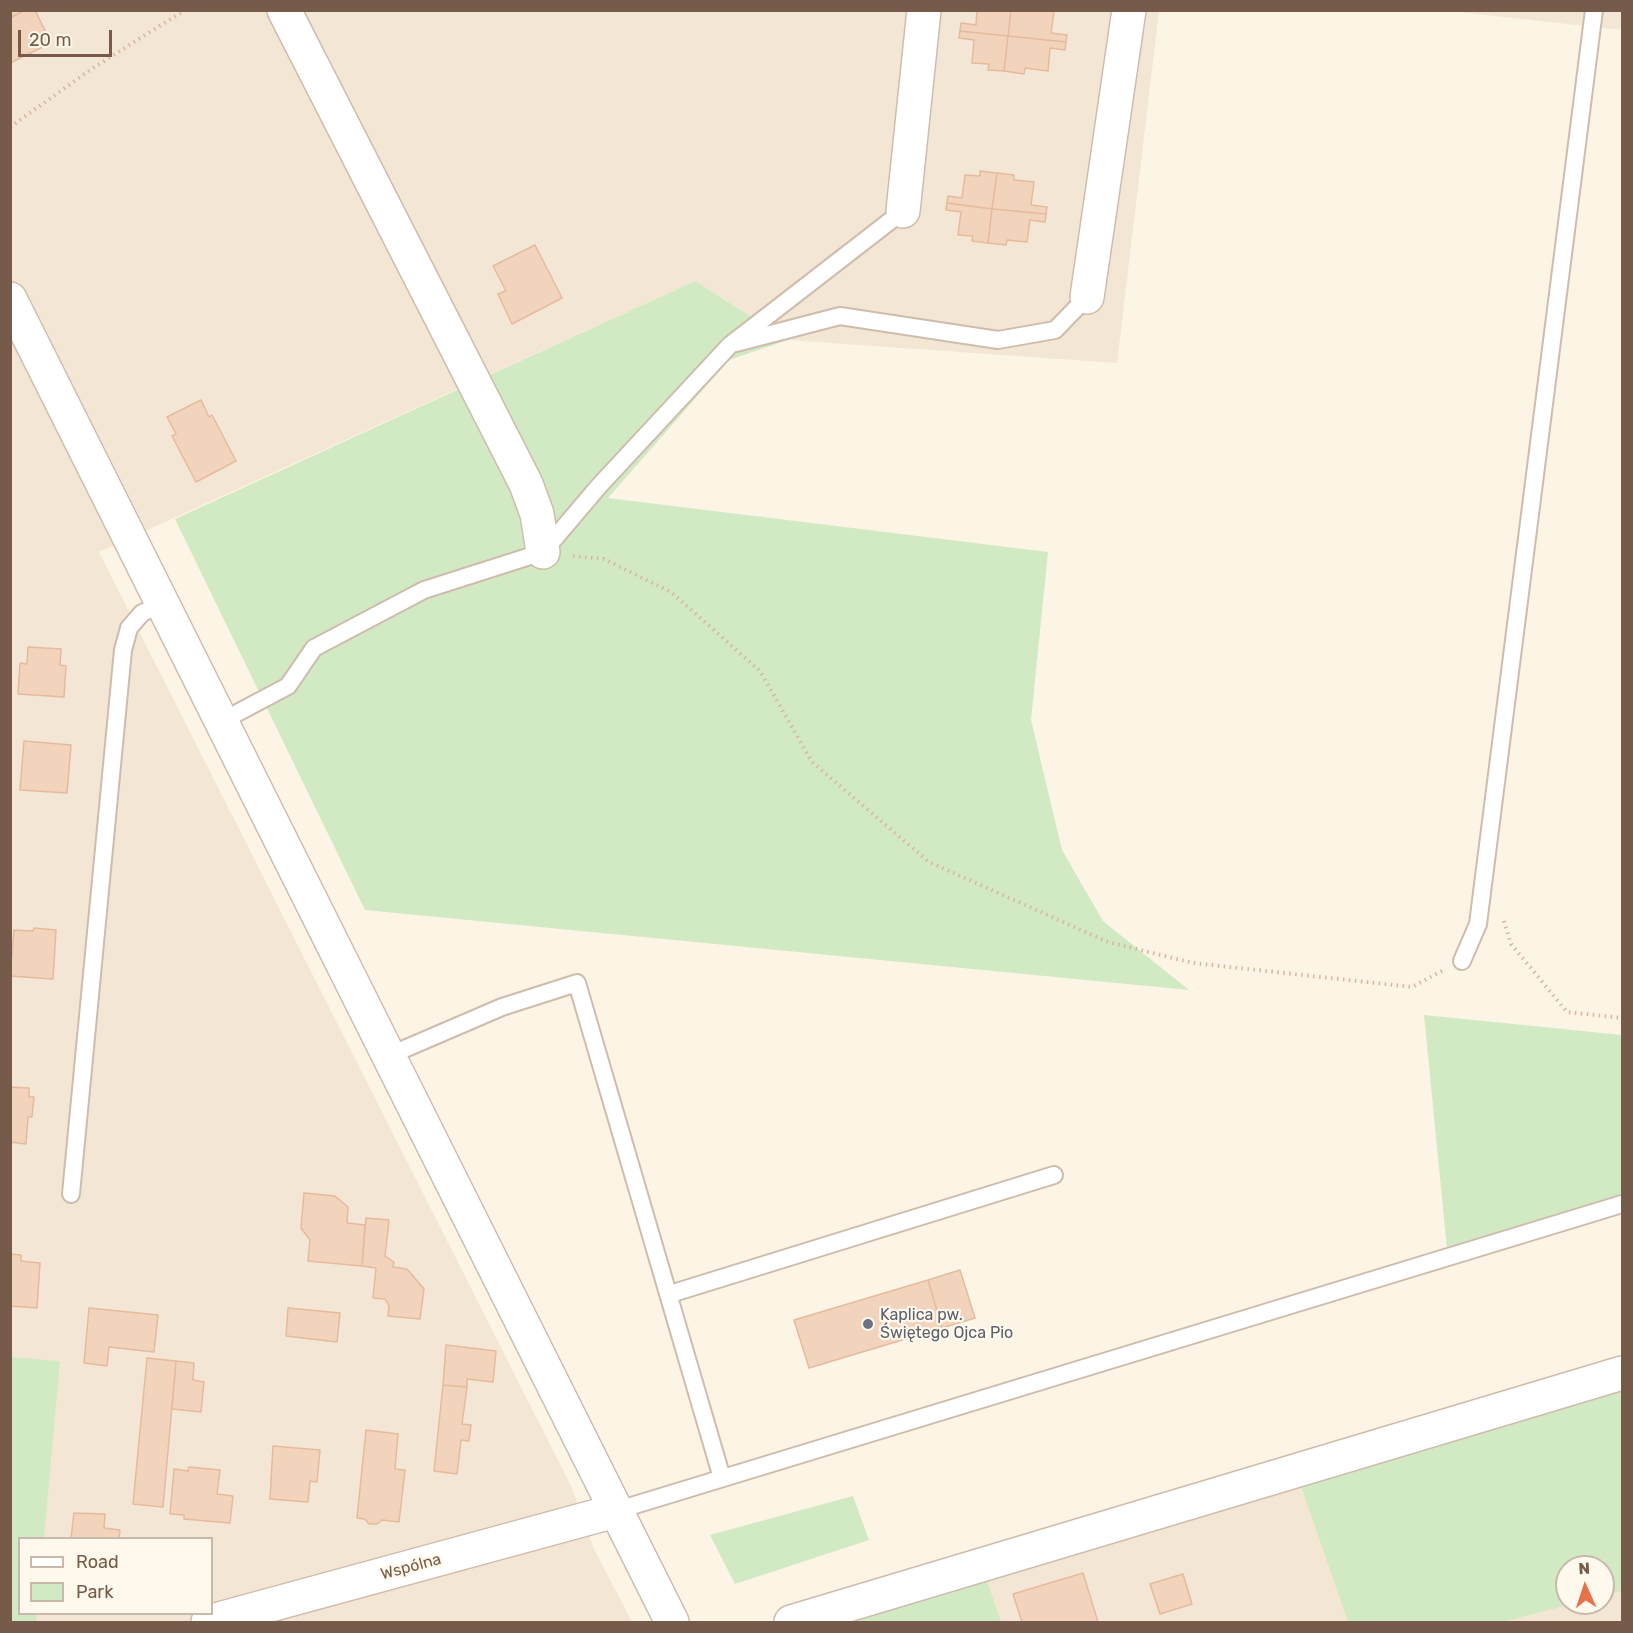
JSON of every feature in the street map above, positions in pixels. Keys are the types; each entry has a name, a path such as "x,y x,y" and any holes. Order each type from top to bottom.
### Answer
{"street":[{"path":"284,10 526,484 537,514 543,552"},
{"path":"903,211 924,10"},
{"path":"1088,297 1129,10"},
{"path":"10,299 20,342 162,604 222,721 672,1623"},
{"path":"791,1623 1623,1373"},
{"name":"Wspólna","path":"208,1623 255,1616 615,1511"}],"lane":[{"path":"1462,961 1478,924 1594,10"},
{"path":"222,721 288,686 314,648 424,590 543,552 599,486 730,345 903,211"},
{"path":"730,345 840,316 998,340 1055,330 1088,297"},
{"path":"71,1194 123,650 129,628 142,613 162,604"},
{"path":"388,1056 502,1007 578,983 722,1478"},
{"path":"670,1294 1054,1175"},
{"path":"615,1511 1623,1204"}],"path":[{"path":"10,127 93,68 185,10"},
{"path":"543,552 604,559 671,592 760,671 812,762 929,862 1087,933 1108,942 1193,963 1412,987 1462,961"},
{"path":"1502,912 1511,944 1567,1012 1623,1018"}],"shaded area":[{"path":"11,11 1159,11 1117,363 788,340 695,281 99,552 572,1488 594,1549 632,1622 11,1622"},
{"path":"1449,11 1622,11 1622,30"},
{"path":"1622,1389 1622,1622 847,1622 1301,1486"}],"green space":[{"path":"695,281 788,340 729,360 608,498 1048,552 1031,720 1062,850 1103,921 1189,990 365,910 175,519"},
{"path":"1424,1015 1622,1035 1622,1195 1447,1249"},
{"path":"10,1357 60,1361 44,1537 18,1537 18,1615 37,1615 36,1622 11,1622"},
{"path":"1622,1389 1622,1591 1615,1593 1615,1555 1555,1555 1555,1608 1503,1622 1348,1622 1301,1486"},
{"path":"853,1496 869,1540 735,1584 710,1535"},
{"path":"987,1581 1001,1622 847,1622"}],"building":[{"path":"10,10 25,10 10,18"},
{"path":"25,10 35,10 51,43 10,63 10,18"},
{"path":"977,10 1011,10 1008,36 960,31 961,23 976,25"},
{"path":"1011,10 1054,11 1051,33 1067,35 1066,42 1008,36"},
{"path":"960,31 1008,36 1004,71 988,70 989,64 972,63 974,40 959,38"},
{"path":"1008,36 1066,42 1065,50 1050,48 1048,71 1025,68 1024,74 1004,71"},
{"path":"980,171 997,173 992,209 947,203 948,196 962,198 965,175 980,176"},
{"path":"997,173 1014,175 1014,180 1034,182 1031,205 1047,207 1046,214 992,209"},
{"path":"947,203 992,209 988,243 972,241 973,236 958,235 961,212 946,210"},
{"path":"992,209 1046,214 1045,222 1030,220 1027,242 1007,240 1006,245 988,243"},
{"path":"535,245 562,298 512,324 498,294 506,291 493,266"},
{"path":"201,400 209,417 212,415 236,461 196,482 172,436 176,434 167,417"},
{"path":"28,647 61,649 60,665 66,666 64,697 18,694 20,663 27,664"},
{"path":"24,741 71,745 67,793 20,790"},
{"path":"34,928 56,930 53,979 10,976 14,930 33,931"},
{"path":"10,1087 29,1088 29,1097 34,1097 32,1117 28,1117 26,1144 10,1142"},
{"path":"304,1193 335,1196 348,1207 347,1223 365,1225 362,1266 308,1261 310,1240 301,1228"},
{"path":"366,1218 389,1220 385,1256 394,1262 393,1267 407,1269 424,1289 420,1319 388,1316 389,1306 385,1299 373,1298 376,1268 362,1266"},
{"path":"10,1254 21,1255 21,1261 40,1263 37,1308 10,1306"},
{"path":"960,1270 975,1318 942,1328 928,1280"},
{"name":"Kaplica pw. Świętego Ojca Pio","path":"928,1280 942,1328 809,1368 794,1320"},
{"path":"89,1308 158,1315 154,1352 109,1347 107,1366 84,1363"},
{"path":"288,1308 340,1313 337,1342 286,1336"},
{"path":"446,1345 496,1351 493,1382 467,1379 467,1387 443,1385"},
{"path":"147,1358 176,1361 163,1507 133,1504"},
{"path":"176,1361 194,1363 193,1380 204,1382 201,1412 172,1409"},
{"path":"443,1385 467,1387 462,1424 471,1425 469,1441 461,1440 457,1474 434,1471"},
{"path":"366,1430 398,1434 395,1469 405,1470 399,1522 382,1520 377,1524 369,1524 365,1519 357,1518"},
{"path":"273,1446 320,1450 317,1482 310,1481 308,1502 270,1499"},
{"path":"189,1467 220,1470 217,1494 233,1496 230,1523 184,1519 184,1515 170,1514 174,1469 188,1471"},
{"path":"74,1513 105,1514 104,1528 120,1530 119,1537 71,1537"},
{"path":"1083,1573 1098,1622 1022,1622 1013,1594"},
{"path":"1183,1574 1192,1604 1160,1614 1150,1584"}],"place":[{"name":"Kaplica pw. Świętego Ojca Pio","path":"868,1324"}]}
